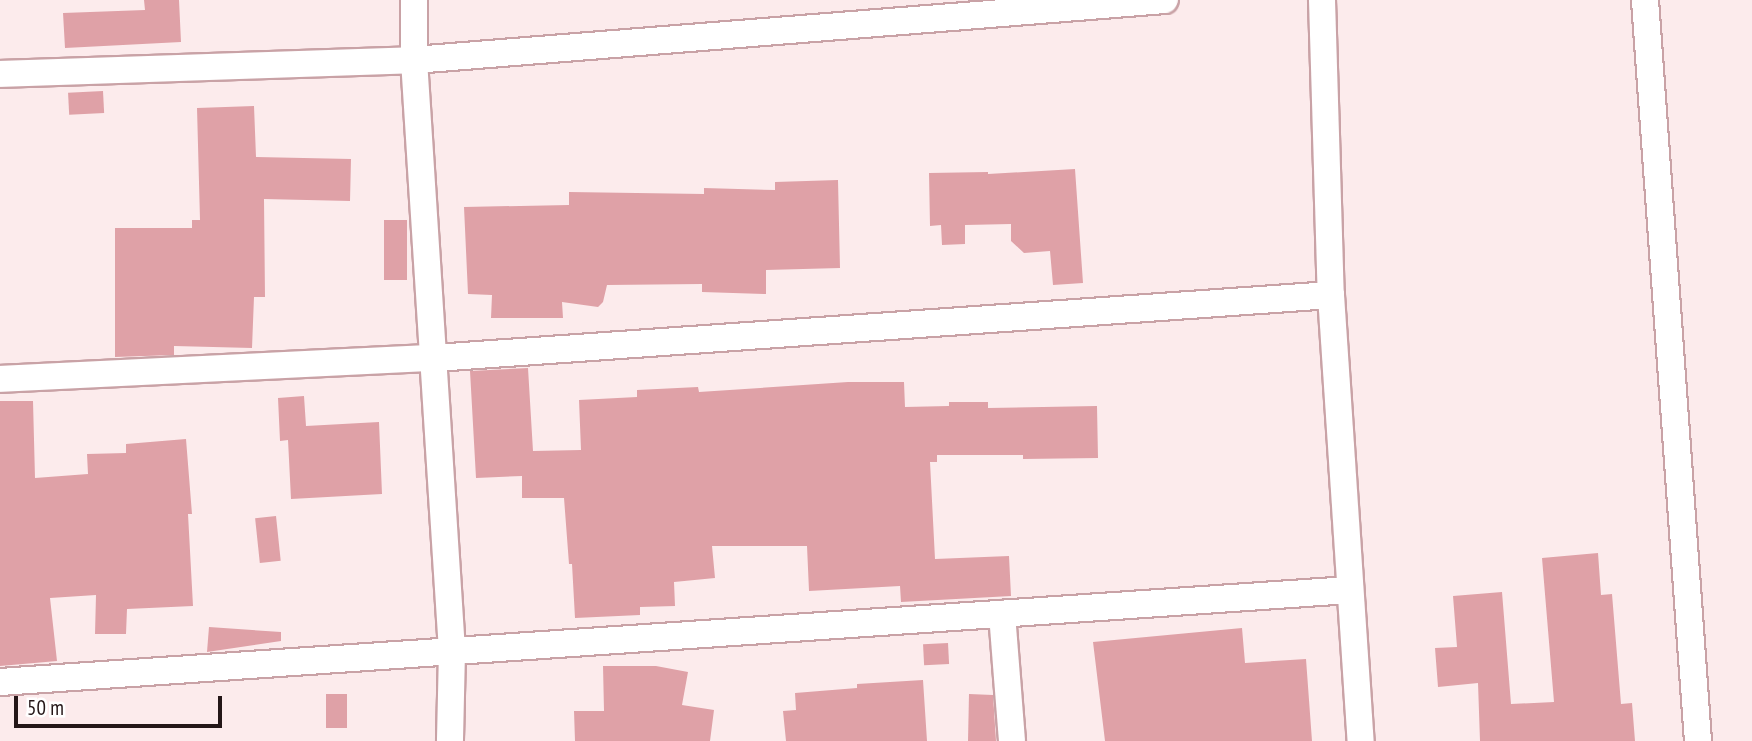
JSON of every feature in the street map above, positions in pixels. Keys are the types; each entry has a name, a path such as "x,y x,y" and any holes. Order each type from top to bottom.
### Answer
{"street":[{"path":"414,0 414,60 452,651 450,741"},
{"path":"0,74 414,60 1165,0"},
{"path":"1322,0 1331,295 1361,741"},
{"path":"1645,0 1698,741"},
{"path":"0,379 435,358 1331,295"},
{"path":"0,682 1349,590"},
{"path":"1002,614 1012,741"}],"building":[{"path":"144,0 179,0 181,42 65,48 63,13 145,10"},
{"path":"103,91 104,113 69,115 68,93"},
{"path":"254,106 256,157 351,159 350,201 264,199 265,297 254,297 252,348 174,346 174,355 115,357 115,228 192,228 192,220 200,220 197,108"},
{"path":"1075,169 1083,283 1053,285 1050,251 1024,253 1011,241 1011,224 965,225 965,244 942,245 941,225 930,226 929,173 988,174"},
{"path":"838,180 840,268 766,270 766,294 702,292 702,284 607,285 603,302 598,307 562,302 563,318 491,318 492,295 468,294 464,207 569,205 569,192 704,194 704,188 775,190 775,182"},
{"path":"384,220 407,220 407,280 384,280"},
{"path":"528,368 533,451 581,450 579,400 637,397 637,390 698,387 699,392 848,382 904,382 905,407 949,406 949,402 988,402 988,408 1097,406 1098,458 1023,459 1023,455 937,455 937,462 930,462 935,559 1009,556 1011,596 901,602 900,586 809,591 807,546 712,546 715,578 674,582 675,606 640,607 640,615 575,618 564,498 522,498 522,476 476,478 470,371"},
{"path":"304,396 306,426 379,422 382,494 291,499 288,440 280,441 278,398"},
{"path":"0,401 33,401 35,478 88,474 87,454 126,453 126,444 186,439 192,514 188,514 193,606 127,609 126,634 95,634 96,595 50,598 57,661 0,666"},
{"path":"276,516 281,561 260,563 255,518"},
{"path":"1598,553 1601,595 1612,594 1621,704 1632,703 1635,741 1480,741 1478,683 1438,687 1435,648 1457,647 1453,596 1502,592 1511,704 1554,702 1542,558"},
{"path":"209,627 281,632 281,641 207,652"},
{"path":"1242,628 1245,663 1306,659 1312,741 1105,741 1093,642"},
{"path":"948,643 949,664 924,665 923,644"},
{"path":"603,666 656,666 688,672 682,705 714,710 710,741 575,741 574,711 604,711"},
{"path":"923,680 927,741 786,741 783,711 796,710 795,693 857,688 857,684"},
{"path":"326,694 347,694 347,728 326,728"},
{"path":"969,694 993,695 996,741 968,741"}]}
